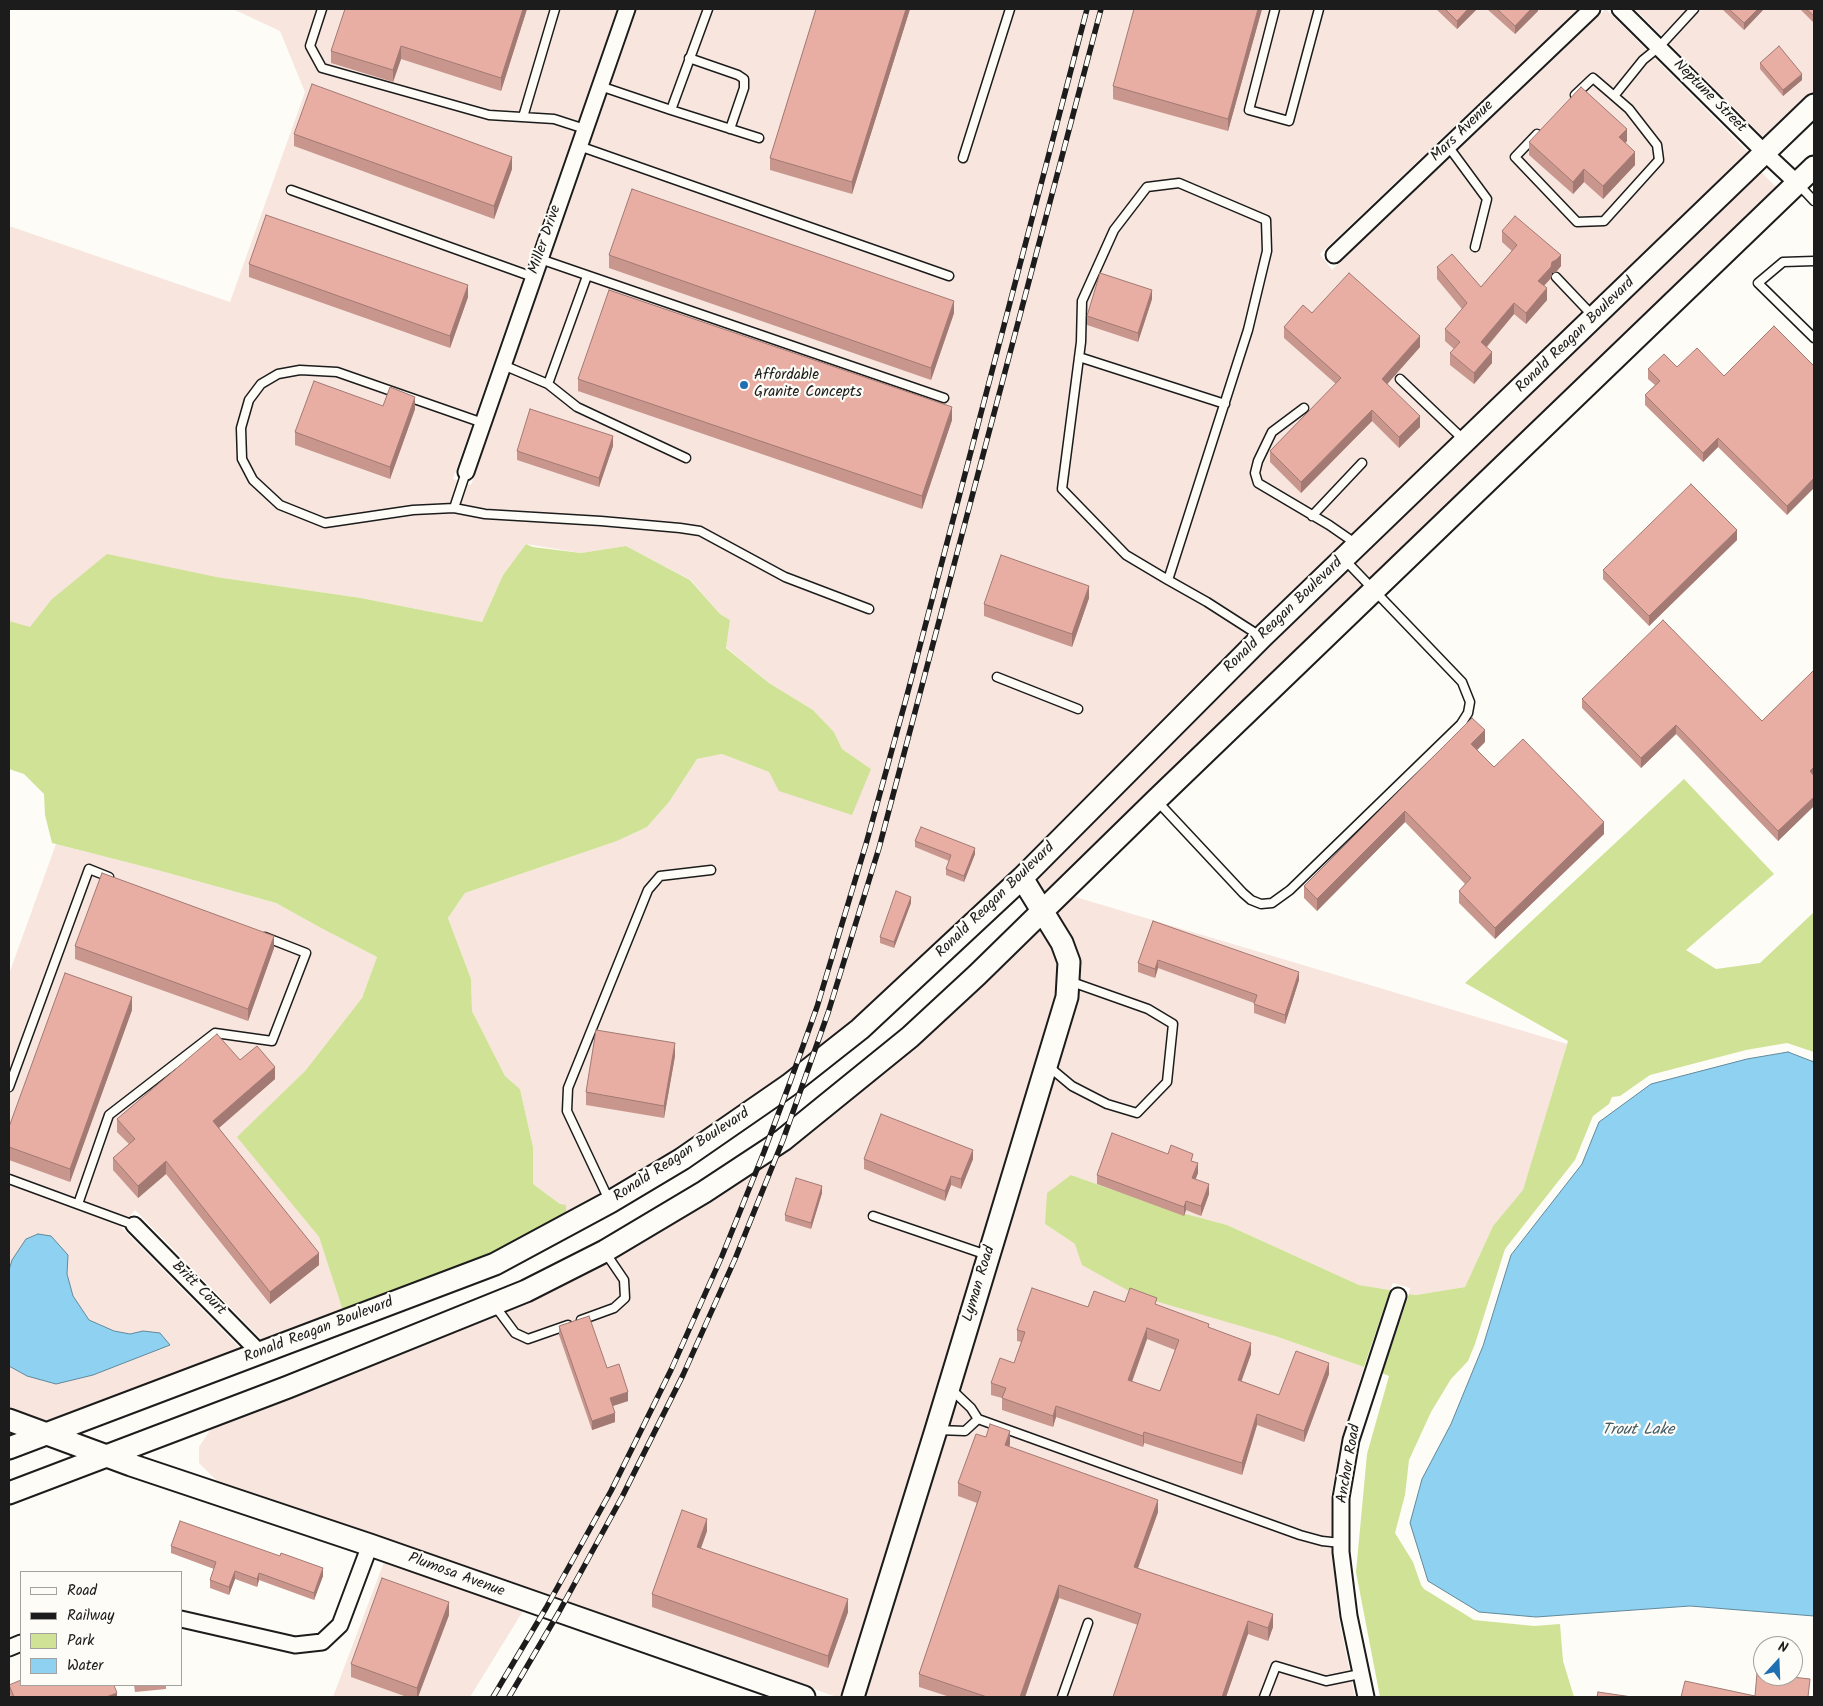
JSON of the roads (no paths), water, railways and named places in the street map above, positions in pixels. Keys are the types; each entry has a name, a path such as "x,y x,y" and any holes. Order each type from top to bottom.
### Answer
{"main road":[{"name":"Ronald Reagan Boulevard","path":"9,1448 495,1264 610,1202 682,1159 790,1085 860,1029 1022,878 1350,551 1466,442 1814,106"},
{"path":"9,1493 288,1388 526,1291 605,1252 704,1192 783,1140 910,1037 1814,167"},
{"name":"Lyman Road","path":"853,1697 1067,997 1069,962 1062,944 1022,878"},
{"name":"Plumosa Avenue","path":"9,1420 804,1697"}],"street":[{"name":"Miller Drive","path":"466,472 627,9"},
{"name":"Mars Avenue","path":"1334,255 1592,9"},
{"name":"Neptune Street","path":"1620,9 1798,184"},
{"name":"Britt Court","path":"134,1225 261,1354"},
{"name":"Anchor Road","path":"1366,1697 1349,1616 1342,1543 1341,1498 1352,1440 1398,1296"},
{"path":"182,1619 294,1645 322,1642 340,1625 370,1545"}],"lane":[{"path":"322,9 310,46 322,68 489,115 554,119 585,129"},
{"path":"523,117 555,9"},
{"path":"671,110 708,9"},
{"path":"963,158 1010,9"},
{"path":"1275,9 1249,110 1290,121 1320,9"},
{"path":"1614,96 1642,60 1659,47 1694,9"},
{"path":"689,58 738,75 744,79 744,88 730,129"},
{"path":"1541,130 1515,157 1578,222 1604,221 1659,160 1658,145 1629,109 1593,78 1567,104"},
{"path":"600,86 759,138"},
{"path":"579,146 949,276"},
{"path":"1448,146 1487,199 1474,247"},
{"path":"1168,580 1248,330 1267,251 1266,220 1179,183 1146,187 1114,230 1082,301 1079,357 1062,489 1126,556 1262,637"},
{"path":"1798,184 1814,201"},
{"path":"291,190 533,277"},
{"path":"540,259 944,398"},
{"path":"1814,260 1783,262 1758,283 1814,338"},
{"path":"548,384 587,276"},
{"path":"1556,277 1594,318"},
{"path":"1079,357 1225,404"},
{"path":"503,365 548,384 577,408 686,458"},
{"path":"483,423 336,372 300,370 278,374 261,384 248,404 240,428 242,459 253,480 280,505 325,523 413,510 454,508 486,514 680,528 700,532 785,577 869,609"},
{"path":"1400,379 1466,442"},
{"path":"1156,800 1251,900 1261,904 1272,903 1290,890 1461,724 1468,713 1470,702 1462,682 1374,591 1350,551 1312,516 1258,483 1255,474 1258,460 1272,432 1304,408"},
{"path":"1312,516 1362,463"},
{"path":"454,508 466,472"},
{"path":"997,677 1078,709"},
{"path":"9,1087 89,870 116,880"},
{"path":"610,1202 567,1111 568,1088 648,890 660,876 711,870"},
{"path":"78,1204 109,1115 215,1033 272,1041 306,953 261,935"},
{"path":"1046,1064 1072,1086 1107,1104 1136,1113 1167,1082 1173,1024 1148,1009 1067,981"},
{"path":"9,1179 134,1225"},
{"path":"873,1216 989,1255"},
{"path":"494,1304 515,1333 528,1339 614,1308 625,1298 624,1280 605,1252"},
{"path":"949,1388 971,1408 978,1419 1300,1535 1322,1541 1342,1543"},
{"path":"936,1430 965,1431 978,1419"},
{"path":"1062,1697 1088,1623"},
{"path":"1264,1697 1276,1666 1326,1681 1360,1674"}],"water":[{"name":"Trout Lake","path":"1788,1052 1814,1062 1814,1616 1690,1606 1536,1617 1479,1612 1428,1581 1410,1523 1422,1479 1451,1424 1483,1346 1511,1255 1582,1164 1599,1122 1651,1084 1747,1059"},
{"path":"38,1234 51,1236 68,1255 67,1274 73,1296 89,1320 114,1331 130,1334 143,1331 160,1333 170,1345 93,1375 56,1384 27,1376 9,1366 9,1270 12,1260 26,1239"}],"railway":[{"path":"493,1697 546,1608 611,1491 671,1370 722,1256 764,1152 817,1007 866,844 906,699 1087,9"},
{"path":"509,1697 559,1612 622,1497 683,1375 735,1259 783,1140 828,1013 879,848 1101,9"}],"place":[{"name":"Affordable Granite Concepts","path":"744,385"}]}
